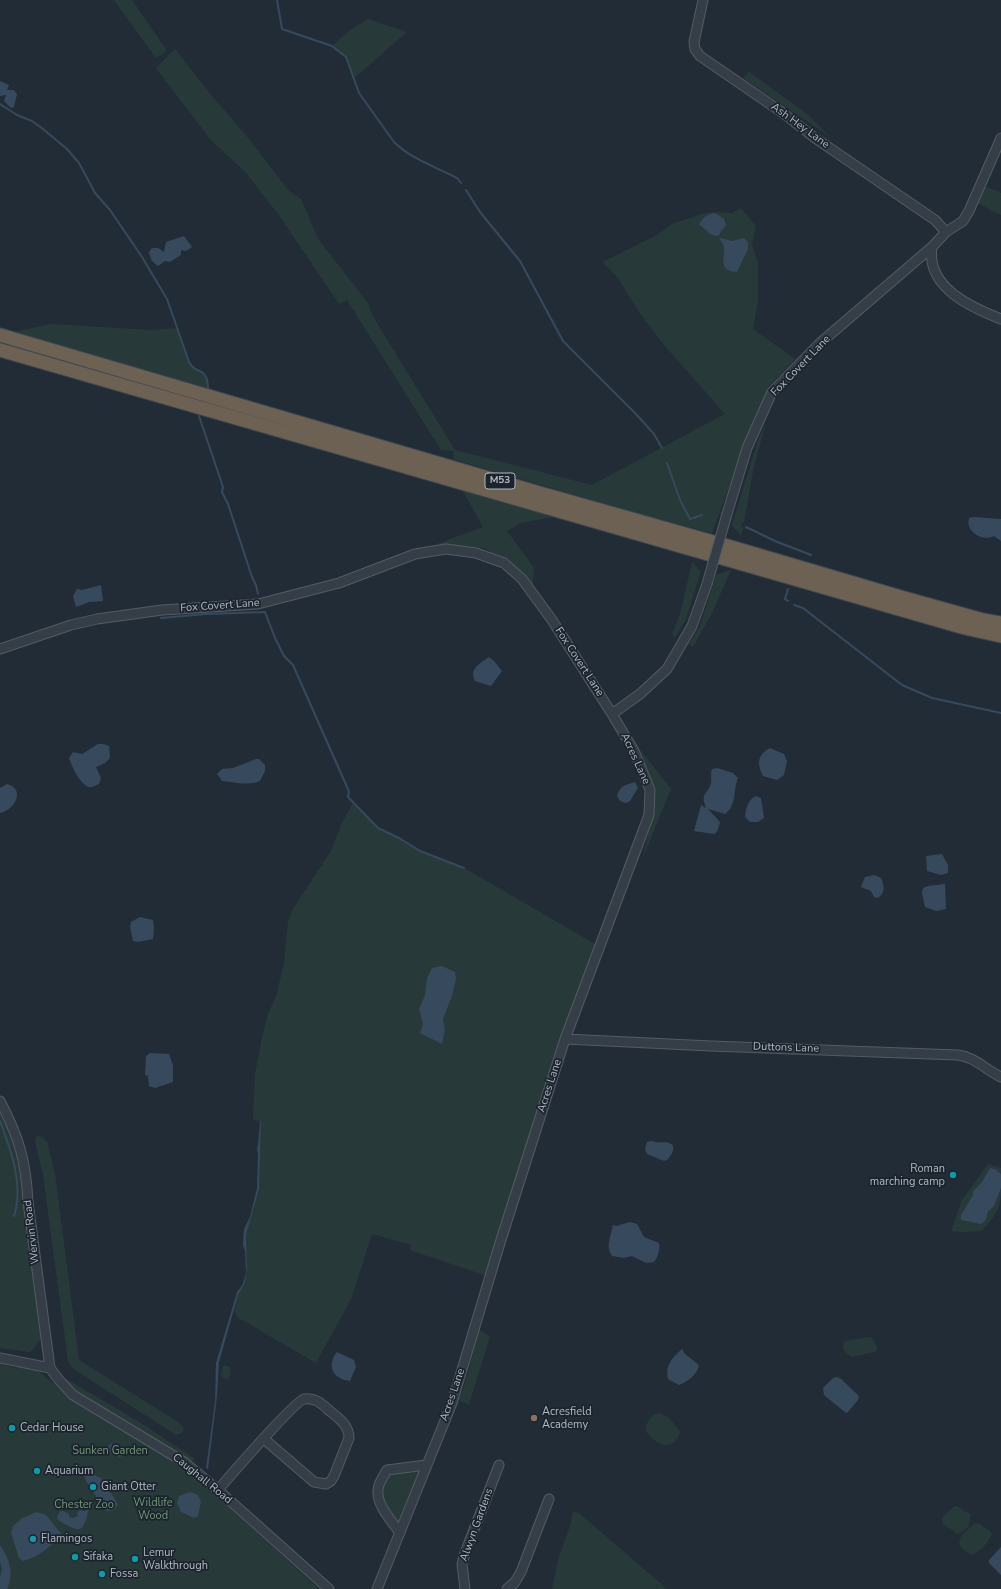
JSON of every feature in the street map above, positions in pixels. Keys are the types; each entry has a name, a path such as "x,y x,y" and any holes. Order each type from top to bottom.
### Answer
{"highway":[{"name":"M53","path":"0,335 876,590 1001,623"},
{"name":"M53","path":"0,350 950,624 1001,636"}],"street":[{"name":"Ash Hey Lane","path":"702,0 694,42 695,49 700,56 783,113 815,138 935,220 946,232"},
{"name":"Fox Covert Lane","path":"0,649 71,625 97,619 162,610 258,604 339,583 415,554 446,549 476,553 504,563 522,579 552,620 612,714 640,694 667,669 692,626 707,584 747,448 772,392 819,344 932,247 946,232 963,221 969,211 1001,138"},
{"path":"932,247 930,258 933,269 940,280 958,299 1001,319"},
{"name":"Acres Lane","path":"377,1589 452,1403 500,1243 565,1039 649,815 650,790 634,751 612,714"},
{"name":"Duttons Lane","path":"565,1039 958,1055 967,1056 1001,1077"},
{"name":"Wervin Road","path":"0,1101 21,1149 27,1176 28,1202 50,1368"},
{"path":"0,1358 50,1368"},
{"name":"Caughall Road","path":"50,1368 58,1380 73,1395 184,1462 218,1490 329,1589"},
{"path":"218,1490 264,1439 297,1403 303,1399 318,1401 346,1426 349,1432 349,1438 334,1476 326,1484 314,1482 264,1439"},
{"path":"400,1532 378,1498 378,1490 387,1470 426,1465"},
{"name":"Alwyn Gardens","path":"468,1588 462,1564 464,1553 499,1465"},
{"path":"507,1589 515,1582 521,1572 549,1498"}],"green space":[{"path":"114,0 132,0 167,51 156,58"},
{"path":"368,19 407,32 354,78 346,57 332,46 350,30"},
{"path":"175,49 211,95 245,134 289,191 301,199 318,239 368,303 372,315 455,450 592,485 725,414 665,346 639,312 618,278 603,262 657,235 672,224 705,213 732,213 741,208 756,226 752,245 758,263 758,300 753,329 795,359 769,386 755,417 712,533 647,516 453,459 454,451 441,450 347,300 339,304 279,215 246,173 210,139 156,68"},
{"path":"749,72 807,114 830,137 743,78"},
{"path":"985,186 1001,193 1001,215 977,203"},
{"path":"51,324 151,330 178,328 191,367 204,374 207,380 208,388 14,332"},
{"path":"765,425 753,471 744,522 742,522 741,527 743,528 741,536 732,525 757,443"},
{"path":"462,489 553,517 520,523 507,531 534,568 533,585 510,563 484,548 437,544 483,527"},
{"path":"692,562 701,571 686,619 675,637 672,635 681,611"},
{"path":"731,570 711,615 693,647 689,644 700,626 716,575"},
{"path":"639,748 671,789 643,857 654,808 653,785"},
{"path":"353,803 378,828 399,838 420,851 464,868 595,944 560,1037 487,1276 410,1250 411,1245 372,1234 351,1299 316,1363 245,1321 239,1319 234,1311 238,1295 245,1283 247,1267 246,1235 259,1189 261,1122 253,1119 255,1074 267,1017 277,993 284,963 288,922 293,909 331,851 341,825"},
{"path":"0,1103 7,1115 26,1198 41,1339 30,1352 0,1348"},
{"path":"37,1136 42,1137 47,1142 55,1173 79,1360 178,1422 184,1428 182,1433 176,1435 72,1368 68,1361 43,1175 35,1141"},
{"path":"988,1164 1001,1168 1001,1174 995,1169 990,1168 982,1182 973,1191 973,1195 961,1215 986,1220 988,1212 994,1206 1001,1188 1000,1202 997,1211 982,1231 951,1231 962,1200"},
{"path":"479,1330 490,1336 469,1405 459,1400 465,1384"},
{"path":"871,1337 877,1347 877,1351 853,1357 847,1354 843,1349 844,1342"},
{"name":"Chester Zoo","path":"0,1364 17,1368 17,1366 33,1368 77,1404 165,1455 212,1492 319,1589 0,1589"},
{"path":"225,1365 230,1367 231,1372 227,1379 222,1377 221,1374 223,1366"},
{"path":"58,1374 141,1423 195,1459 189,1461 75,1391"},
{"path":"660,1413 670,1419 680,1432 672,1444 664,1445 656,1442 646,1431 647,1424 652,1416"},
{"path":"415,1470 419,1473 418,1478 400,1522 398,1522 382,1500 381,1495 384,1483 388,1474"},
{"path":"957,1506 971,1514 968,1528 958,1534 943,1524 942,1518 953,1507"},
{"path":"573,1511 579,1513 667,1589 552,1589 558,1560 570,1526"},
{"path":"975,1523 980,1524 992,1533 984,1546 972,1555 963,1549 959,1544 961,1536"}],"water":[{"path":"0,81 9,85 7,90 14,90 17,94 14,107 11,108 4,101 6,95 0,96"},
{"path":"715,213 724,219 726,225 718,236 710,234 699,225 705,217"},
{"path":"184,236 192,247 186,251 181,250 181,255 170,262 165,261 158,266 153,262 149,252 152,248 158,248 164,252 166,242"},
{"path":"744,238 748,242 748,249 737,272 731,271 724,266 724,248 719,239 732,241"},
{"path":"969,518 1001,519 1001,541 994,536 990,538 980,537 972,531 968,523"},
{"path":"101,585 103,601 89,602 76,607 73,596 77,589 82,590"},
{"path":"489,657 502,671 491,686 475,681 473,677 476,667"},
{"path":"98,744 109,746 110,758 105,763 96,767 101,778 99,784 89,787 82,783 69,758 73,752 82,754"},
{"path":"770,748 784,754 787,761 784,775 777,780 763,776 759,764 760,757"},
{"path":"259,759 265,765 265,771 260,781 246,783 222,781 217,774 222,769 233,768"},
{"path":"717,768 733,773 738,778 732,806 725,814 708,809 720,822 717,832 714,834 694,831 701,805 706,808 704,796 710,787 712,769"},
{"path":"635,782 638,788 630,801 626,803 620,801 617,796 618,792 624,786"},
{"path":"7,784 16,790 17,795 14,804 10,808 0,813 0,788"},
{"path":"756,796 761,798 764,818 758,822 750,822 745,817 747,808 749,802"},
{"path":"942,854 948,865 948,873 941,875 927,871 926,856"},
{"path":"874,875 881,878 883,886 881,896 878,898 874,897 871,891 861,887 865,877"},
{"path":"945,884 946,909 936,911 925,907 922,893 923,888"},
{"path":"140,917 153,920 153,939 138,942 133,941 130,927 131,922"},
{"path":"442,966 455,972 456,979 452,996 443,1019 445,1030 442,1044 420,1033 423,1024 419,1009 425,995 427,978 432,968"},
{"path":"150,1053 169,1054 173,1065 173,1082 155,1088 149,1086 148,1076 145,1075 146,1056"},
{"path":"260,1121 259,1189 246,1235 247,1267 245,1283 238,1295 219,1362 217,1396 208,1469 206,1468 215,1402 216,1363 237,1292 243,1284 246,1272 245,1251 243,1245 244,1229 250,1217 257,1188 257,1149"},
{"path":"647,1142 667,1142 672,1144 673,1151 667,1160 664,1161 647,1154 645,1149"},
{"path":"990,1168 995,1169 1001,1174 1001,1188 994,1206 988,1212 986,1220 981,1224 961,1220 961,1215 973,1195 973,1191 982,1182"},
{"path":"630,1222 637,1224 644,1237 659,1243 657,1258 654,1262 646,1263 632,1256 624,1258 612,1256 609,1245 613,1225 616,1226"},
{"path":"682,1349 685,1354 699,1365 697,1372 692,1377 679,1385 668,1379 667,1374 670,1362"},
{"path":"337,1352 354,1360 356,1367 350,1381 339,1378 333,1371 332,1362"},
{"path":"837,1377 859,1396 858,1400 846,1413 824,1395 823,1388 833,1378"},
{"path":"111,1443 118,1449 125,1450 126,1453 119,1457 108,1451 107,1448"},
{"path":"88,1472 101,1478 105,1484 105,1489 109,1490 118,1504 111,1511 105,1510 86,1481 84,1476"},
{"path":"190,1492 198,1495 201,1502 198,1516 194,1518 181,1512 177,1503 179,1496"},
{"path":"89,1508 85,1523 80,1529 76,1529 65,1524 58,1520 57,1517 60,1511 63,1511 69,1514 69,1517 73,1518 78,1516 77,1512 80,1510 85,1511"},
{"path":"36,1512 46,1515 63,1536 40,1554 23,1561 19,1558 11,1533 13,1526 21,1519"},
{"path":"0,1545 7,1557 11,1570 10,1582 7,1589 0,1589 0,1576 2,1569 0,1562"},
{"path":"1001,1547 1001,1575 989,1563 989,1560"}],"waterway":[{"path":"277,0 282,29 332,46 346,57 359,93 394,142 408,153 457,178 461,183"},
{"path":"0,104 17,115 32,121 43,129 67,149 79,163 95,193 110,210 142,257 167,299 189,362 195,369 206,376 208,388"},
{"path":"466,190 480,212 520,261 563,341 635,413 654,434 662,448"},
{"path":"199,416 223,487 222,492 228,504 258,594"},
{"path":"667,463 680,500 690,519 702,515"},
{"path":"746,527 775,541 811,555"},
{"path":"788,589 785,599 788,601"},
{"path":"794,605 803,608 902,685 932,698 1001,713"},
{"path":"161,618 206,614 265,612 284,656 293,665 347,787 349,792 348,797 378,828 399,838 420,851 464,868"},
{"path":"0,1121 12,1156 17,1180 18,1192 14,1216"}],"place":[{"name":"Roman marching camp","path":"953,1175"},
{"name":"Acresfield Academy","path":"534,1418"},
{"name":"Cedar House","path":"12,1428"},
{"name":"Aquarium","path":"37,1471"},
{"name":"Giant Otter","path":"93,1487"},
{"name":"Flamingos","path":"33,1539"},
{"name":"Sifaka","path":"75,1557"},
{"name":"Lemur Walkthrough","path":"135,1559"},
{"name":"Fossa","path":"102,1574"}],"park label":[{"name":"Sunken Garden","path":"110,1451"},
{"name":"Wildlife Wood","path":"153,1509"}]}
